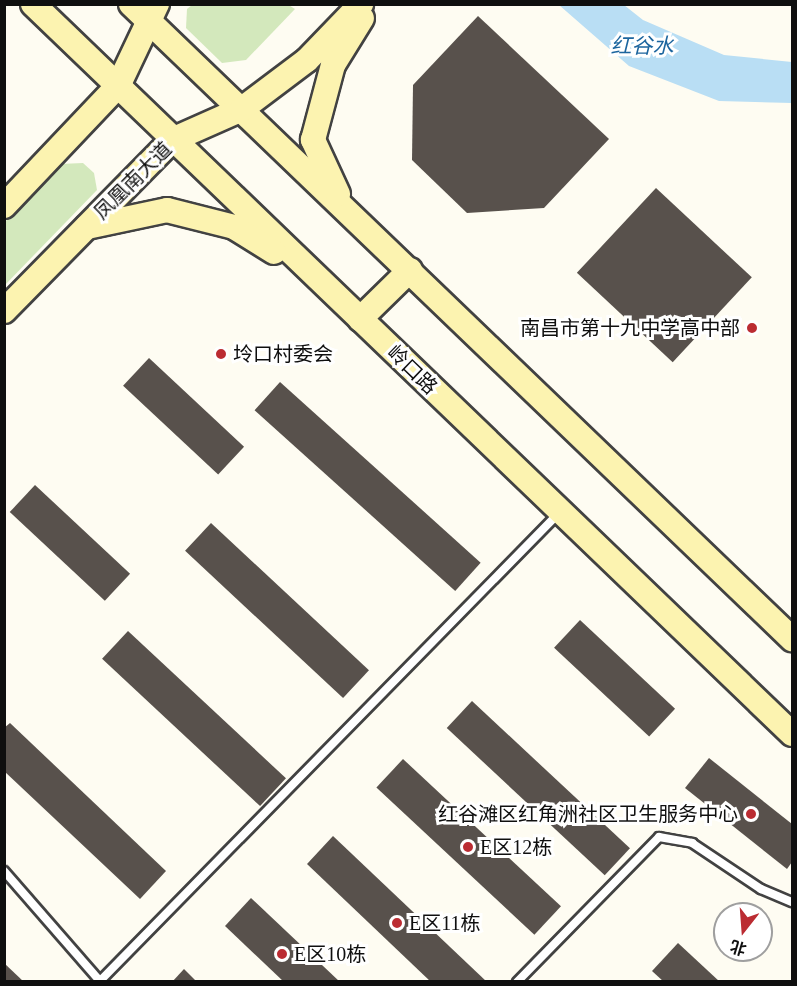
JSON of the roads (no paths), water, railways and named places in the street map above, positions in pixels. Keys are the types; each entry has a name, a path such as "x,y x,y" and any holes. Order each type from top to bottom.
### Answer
{"street":[{"name":"岭口路","path":"33,4 792,734"},
{"path":"131,4 153,13 242,109 792,639"},
{"name":"凤凰南大道","path":"4,311 172,140 242,109 307,60 361,4"},
{"path":"344,207 313,140 333,65 370,4"},
{"path":"4,206 118,86 153,13"},
{"path":"87,227 167,210 234,227 315,277"},
{"path":"360,319 410,270"}],"lane":[{"path":"4,871 99,981 560,512"},
{"path":"517,981 659,837 692,843 761,889 792,902"}],"water":[{"name":"红谷水","path":"559,5 624,5 643,20 724,55 792,62 792,103 719,101 629,66"}],"place":[{"name":"南昌市第十九中学高中部","path":"752,328"},
{"name":"坽口村委会","path":"221,354"},
{"name":"红谷滩区红角洲社区卫生服务中心","path":"751,814"},
{"name":"E区12栋","path":"468,847"},
{"name":"E区11栋","path":"397,923"},
{"name":"E区10栋","path":"282,954"}]}
